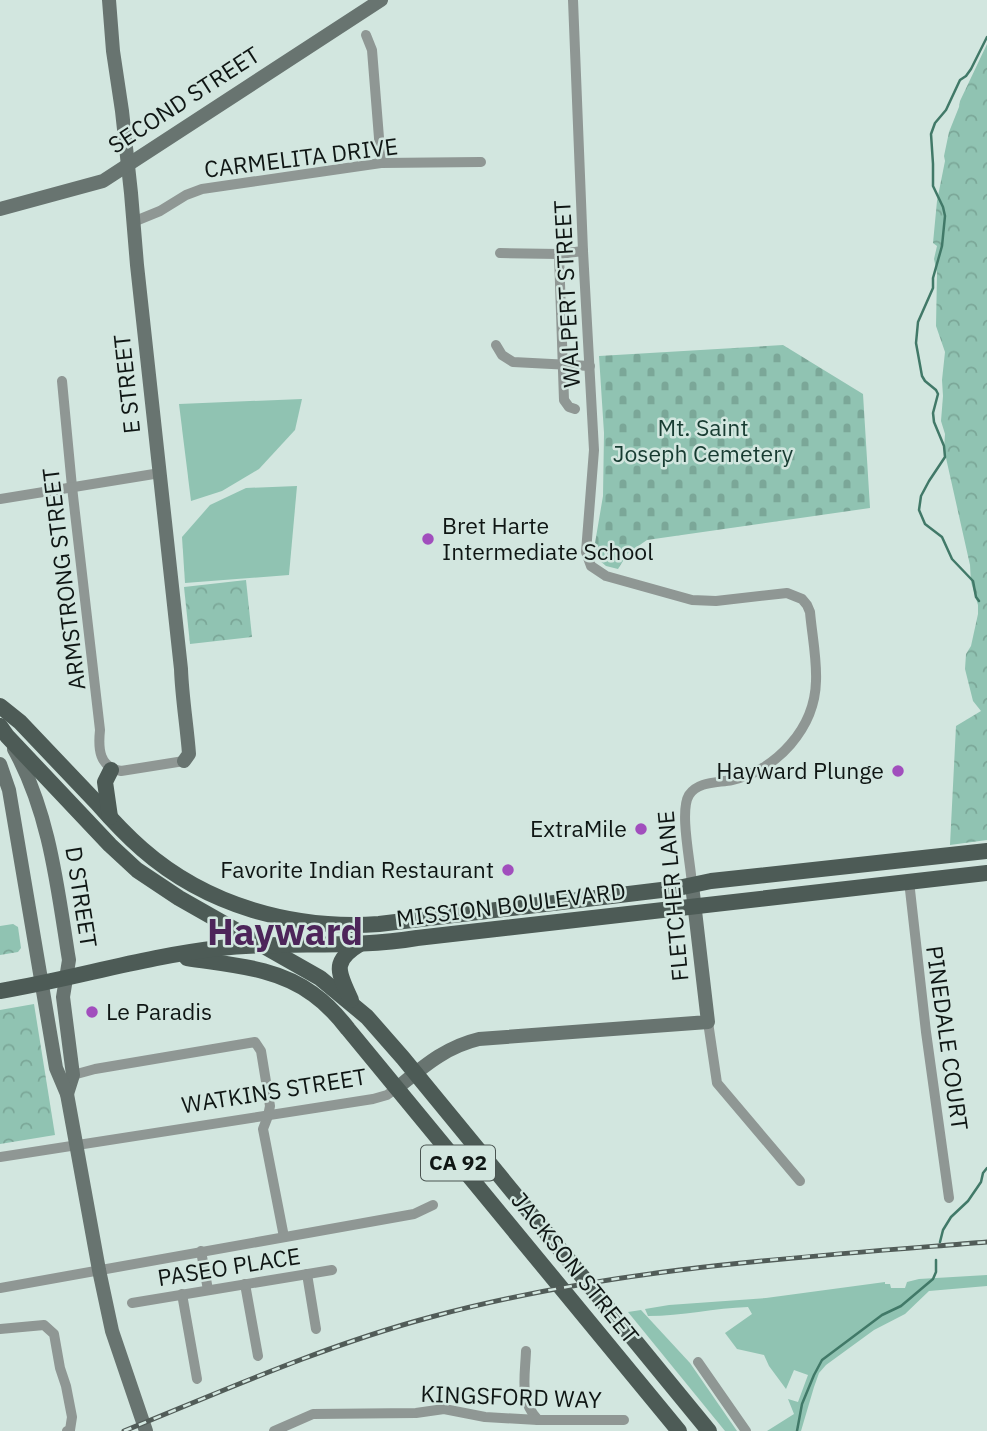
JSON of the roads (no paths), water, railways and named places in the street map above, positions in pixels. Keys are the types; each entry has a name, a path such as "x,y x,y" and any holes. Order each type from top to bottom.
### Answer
{"main road":[{"name":"MISSION BOULEVARD","path":"0,706 20,722 151,857 195,885 240,906 292,920 332,925 379,924 668,889 711,881 987,851"},
{"name":"JACKSON STREET","path":"4,731 110,845 137,870 179,898 320,978 352,1002 415,1073 709,1431"},
{"path":"110,817 105,782 111,769"},
{"name":"MISSION BOULEVARD","path":"0,991 212,949 265,945 386,943 987,873"},
{"path":"352,1002 339,967 344,957 360,944"},
{"name":"JACKSON STREET","path":"170,956 261,970 302,987 333,1012 679,1431"}],"street":[{"name":"E STREET","path":"109,0 181,669 189,754 184,761"},
{"name":"SECOND STREET","path":"0,209 103,181 381,0"},
{"name":"WALPERT STREET","path":"573,0 594,469 586,552 591,566 606,576"},
{"path":"366,35 372,50 381,163"},
{"name":"CARMELITA DRIVE","path":"133,222 160,211 193,191 381,163 481,162"},
{"path":"499,253 559,254 583,251"},
{"path":"559,254 564,400 569,407 575,409"},
{"path":"496,345 502,355 513,362 590,366"},
{"name":"ARMSTRONG STREET","path":"62,381 98,710 100,751 105,765 111,769"},
{"path":"0,499 160,473"},
{"name":"FLETCHER LANE","path":"606,576 692,600 716,601 787,593 802,599 810,612 816,683 814,699 810,713 792,742 777,758 753,774 701,785 694,789 688,796 684,812 716,1083 800,1181"},
{"name":"D STREET","path":"0,715 4,731 23,765 49,843 69,960 63,997 73,1075 67,1094"},
{"path":"111,769 121,771 184,761"},
{"name":"D STREET","path":"0,764 56,1068 67,1094 99,1270 113,1333 146,1431"},
{"name":"PINEDALE COURT","path":"909,881 949,1198"},
{"name":"WATKINS STREET","path":"0,1157 373,1099 387,1095 443,1053 460,1044 479,1039 708,1022"},
{"path":"73,1075 255,1042 261,1051 270,1106 263,1129 284,1237"},
{"path":"0,1288 414,1214 433,1205"},
{"path":"201,1251 208,1290"},
{"name":"PASEO PLACE","path":"132,1303 332,1270"},
{"path":"307,1273 316,1329"},
{"path":"245,1284 258,1356"},
{"path":"182,1294 197,1379"},
{"path":"0,1329 44,1325 54,1334 72,1417 70,1430 67,1431"},
{"path":"526,1351 524,1393 538,1426"},
{"path":"698,1362 746,1431"},
{"name":"KINGSFORD WAY","path":"274,1431 313,1414 416,1413 444,1409 538,1426 624,1420"}],"waterway":[{"path":"979,601 973,581 952,559 942,537 925,524 919,510 921,496 945,457 944,446 934,422 933,413 938,394 922,376 916,343 918,322 933,288 945,216 933,186 931,134 960,80 971,69 987,37"},
{"path":"940,1242 951,1217 968,1201 987,1168"},
{"path":"797,1431 802,1404 822,1360 882,1315 901,1306 933,1279 936,1260"}],"railway":[{"path":"124,1431 276,1369 353,1341 499,1300 707,1267 987,1242"}],"place":[{"name":"Bret Harte Intermediate School","path":"428,539"},
{"name":"Hayward Plunge","path":"898,771"},
{"name":"ExtraMile","path":"641,829"},
{"name":"Favorite Indian Restaurant","path":"508,870"},
{"name":"Le Paradis","path":"92,1012"}],"district":[{"name":"Hayward","path":"285,932"}],"park label":[{"name":"Mt. Saint Joseph Cemetery","path":"703,441"}]}
